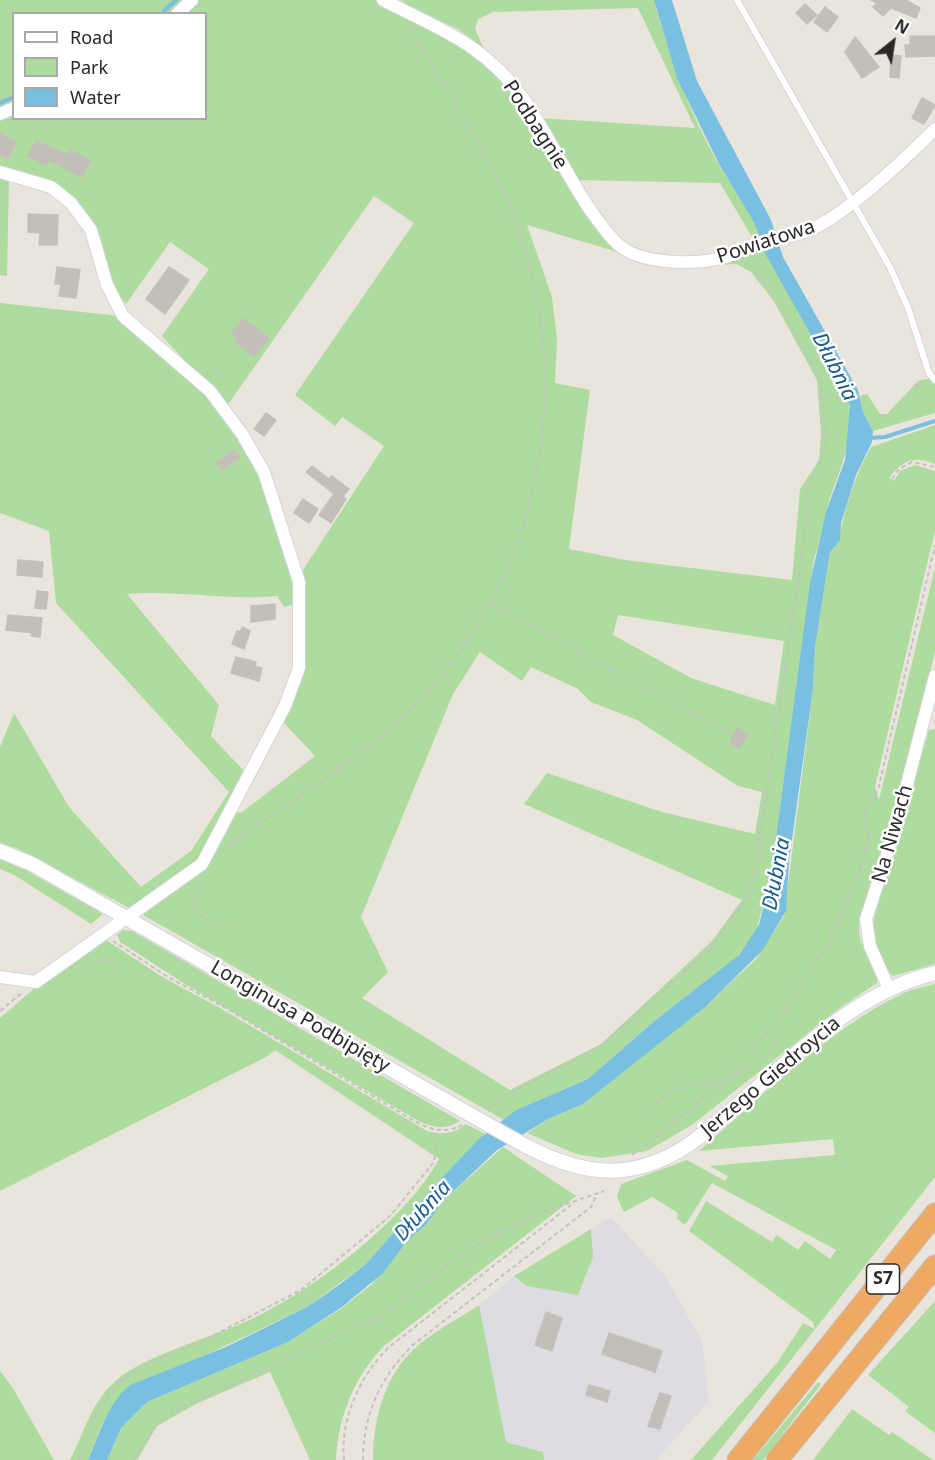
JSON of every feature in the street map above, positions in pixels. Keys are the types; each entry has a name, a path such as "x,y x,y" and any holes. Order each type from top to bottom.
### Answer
{"highway":[{"name":"S7","path":"738,1460 935,1214"},
{"name":"S7","path":"777,1460 935,1266"}],"street":[{"path":"179,12 192,0"},
{"name":"Podbagnie","path":"383,0 460,38 494,64 524,100 570,180 603,227 621,247 636,255"},
{"name":"Powiatowa","path":"636,255 690,262 722,258 759,243 784,238 819,226 898,165 935,129"},
{"path":"0,172 51,187 71,203 91,230 107,285 123,316 210,391 242,434 264,472 299,582 297,632 299,668 285,706 202,864 36,982 0,977"},
{"name":"Na Niwach","path":"889,988 870,946 866,919 880,884 931,715 935,676"},
{"name":"Longinusa Podbipięty","path":"0,851 32,864 526,1146 569,1164 604,1171"},
{"name":"Jerzego Giedroycia","path":"604,1171 641,1166 685,1148 833,1024 889,988 935,973"}],"lane":[{"path":"738,0 899,286 932,378"}],"path":[{"path":"238,928 202,917 195,909 194,898 202,864 355,755 399,720 453,661 489,603 521,532 540,455 546,380 541,318 526,255 505,199 399,8"},
{"path":"495,1104 512,1092 600,1047 711,948 735,917 760,863 760,833 805,530 805,495 824,454 826,437 820,378 778,303 741,251"},
{"path":"915,386 932,378"},
{"path":"892,479 899,469 912,462 935,467"},
{"path":"630,1157 725,1080 773,1029 804,984 832,936 854,882 868,833 865,811 878,790 935,545"},
{"path":"489,603 733,734"},
{"path":"106,933 123,948 168,977 224,1007 432,1130 454,1130 463,1125"},
{"path":"70,971 104,959 119,966"},
{"path":"0,1011 36,982"},
{"path":"650,1107 675,1089 725,1080 748,1068 780,1042"},
{"path":"79,1460 97,1412 121,1381 150,1363 195,1346 300,1290 390,1216 434,1162 436,1145 432,1130"},
{"path":"133,1460 158,1422 174,1411 383,1315 437,1272 487,1239 546,1211 604,1191"},
{"path":"363,1460 367,1418 381,1384 397,1361 414,1344 591,1208 597,1194"},
{"path":"344,1460 342,1437 356,1395 370,1366 387,1348 571,1204"}],"shaded area":[{"path":"611,1217 666,1277 702,1341 709,1401 656,1460 544,1460 543,1452 506,1442 479,1305 514,1276"}],"green space":[{"path":"0,0 184,0 170,12 12,12 12,104 0,110"},
{"path":"196,0 375,0 477,55 512,91 628,255 527,225 552,297 557,338 555,383 590,390 569,549 625,560 792,580 800,489 819,460 821,433 817,380 773,300 751,272 736,264 694,266 763,246 848,398 850,414 848,443 814,559 771,875 756,932 735,959 652,1023 588,1079 516,1110 504,1120 143,915 156,901 207,866 236,812 241,813 315,756 282,721 305,661 301,573 384,446 342,417 335,426 295,395 414,223 374,196 227,406 162,336 209,269 170,242 126,304 111,284 78,204 0,168 0,117 12,111 12,120 207,120 207,12 182,12","holes":["618,615 784,641 775,705 691,678 613,635","480,652 522,681 531,667 578,689 591,702 637,720 738,786 762,792 755,834 662,812 547,773 524,804 742,900 712,941 601,1044 510,1090 362,998 388,972 361,917 453,694"]},
{"path":"401,0 654,0 673,63 689,104 718,163 753,219 761,239 755,242 720,183 574,180 540,118 695,128 638,8 493,12 478,19 475,29 484,49 458,29 409,7"},
{"path":"0,176 9,177 7,276 0,275"},
{"path":"0,303 119,316 194,382 216,405 253,461 295,584 295,604 284,607 277,596 127,594 219,705 211,736 244,771 199,863 131,909 16,848 0,843 0,747 14,713 69,807 141,887 191,851 229,792 56,603 49,531 0,513"},
{"path":"935,377 935,413 873,431 863,412 860,396 867,394 880,414 887,414 918,381"},
{"path":"935,425 935,464 921,460 909,461 899,467 889,478 894,481 900,471 915,465 935,471 935,530 875,787 879,800 935,567 935,650 920,718 870,893 859,921 860,937 876,974 877,983 837,1010 692,1125 647,1151 602,1158 576,1154 527,1133 550,1118 583,1104 713,999 756,959 784,916 813,689 815,647 830,552 839,536 848,501 871,447"},
{"path":"935,729 935,964 893,976 883,964 877,949 874,918 929,730"},
{"path":"0,859 24,869 103,914 91,924 16,876 0,869"},
{"path":"123,930 132,931 460,1121 450,1126 440,1127 420,1122 185,984 120,942 117,935"},
{"path":"106,940 164,978 222,1009 427,1131 448,1133 466,1124 485,1134 436,1184 366,1264 307,1307 118,1397 101,1426 88,1460 70,1460 95,1407 118,1379 158,1356 264,1313 322,1277 350,1256 403,1208 439,1159 275,1050 266,1057 0,1191 0,1018 36,987"},
{"path":"935,984 935,1177 712,1460 691,1460 777,1363 803,1323 815,1329 813,1322 689,1231 706,1201 772,1242 777,1235 798,1250 805,1241 830,1259 836,1250 712,1183 685,1225 677,1219 678,1213 652,1197 624,1212 617,1197 621,1184 687,1160 725,1181 728,1176 709,1166 835,1155 833,1139 699,1151 795,1066 847,1026 904,993"},
{"path":"503,1147 576,1196 384,1346 373,1358 356,1384 344,1413 336,1460 310,1460 270,1372 198,1403 157,1426 137,1460 107,1460 121,1428 147,1402 288,1342 342,1308 371,1285 407,1241 425,1226 444,1200"},
{"path":"591,1229 593,1257 578,1295 527,1286 514,1276"},
{"path":"935,1301 935,1433 905,1411 909,1407 868,1375"},
{"path":"479,1305 506,1442 543,1452 544,1460 373,1460 375,1431 381,1403 386,1389 401,1364 425,1340"},
{"path":"0,1371 11,1385 54,1460 0,1460"},
{"path":"818,1382 821,1384 763,1460 753,1460"},
{"path":"852,1409 889,1435 892,1432 933,1460 813,1460"}],"water":[{"name":"Dłubnia","path":"654,0 672,0 697,81 771,220 783,257 858,390 863,412 873,431 872,442 856,475 841,523 840,540 830,552 815,647 813,689 789,861 786,911 762,951 705,1007 583,1104 550,1118 497,1150 444,1200 425,1226 407,1241 383,1273 342,1307 288,1342 147,1402 121,1428 107,1460 88,1460 100,1429 115,1401 130,1385 226,1347 307,1307 339,1285 366,1264 479,1139 516,1110 588,1079 652,1023 739,955 759,925 771,875 810,583 826,512 845,460 850,406 835,372 821,353 766,255 755,224 719,164 677,78"}],"building":[{"path":"871,0 906,0 920,8 916,18 891,8 883,16 873,7 877,3"},
{"path":"805,4 817,15 807,24 796,13"},
{"path":"825,7 838,17 827,32 814,22"},
{"path":"910,36 935,36 935,56 906,57 905,45 910,45"},
{"path":"855,37 879,67 862,78 845,52"},
{"path":"891,55 901,56 899,78 890,77"},
{"path":"922,98 935,105 924,124 912,118"},
{"path":"0,133 16,142 8,159 0,155"},
{"path":"36,141 68,155 71,150 91,161 82,177 49,160 46,165 27,156"},
{"path":"28,214 58,215 57,245 39,245 40,233 28,232"},
{"path":"57,267 80,270 76,298 59,296 61,284 55,284"},
{"path":"169,267 189,280 165,314 146,299"},
{"path":"243,318 269,338 254,357 235,342 237,339 231,334"},
{"path":"266,413 276,420 264,436 254,429"},
{"path":"234,450 240,458 222,470 216,462"},
{"path":"312,466 329,479 332,476 349,489 343,496 346,499 331,523 319,515 334,494 306,472"},
{"path":"303,499 318,509 309,523 294,513"},
{"path":"18,560 43,562 42,577 17,575"},
{"path":"37,591 48,592 46,609 35,608"},
{"path":"275,604 275,619 251,622 251,606"},
{"path":"8,615 42,618 40,637 31,636 32,633 6,630"},
{"path":"242,627 250,631 244,649 232,644 237,631 240,632"},
{"path":"236,657 256,662 255,666 262,668 259,681 231,673"},
{"path":"737,728 748,734 740,748 729,742"},
{"path":"546,1312 562,1318 552,1351 535,1345"},
{"path":"609,1333 662,1351 655,1372 602,1354"},
{"path":"589,1385 610,1391 607,1402 586,1395"},
{"path":"660,1393 671,1396 660,1429 648,1426"}],"waterway":[{"path":"163,12 176,0"},
{"path":"0,103 12,98"},
{"path":"869,438 885,437 935,421"}]}
